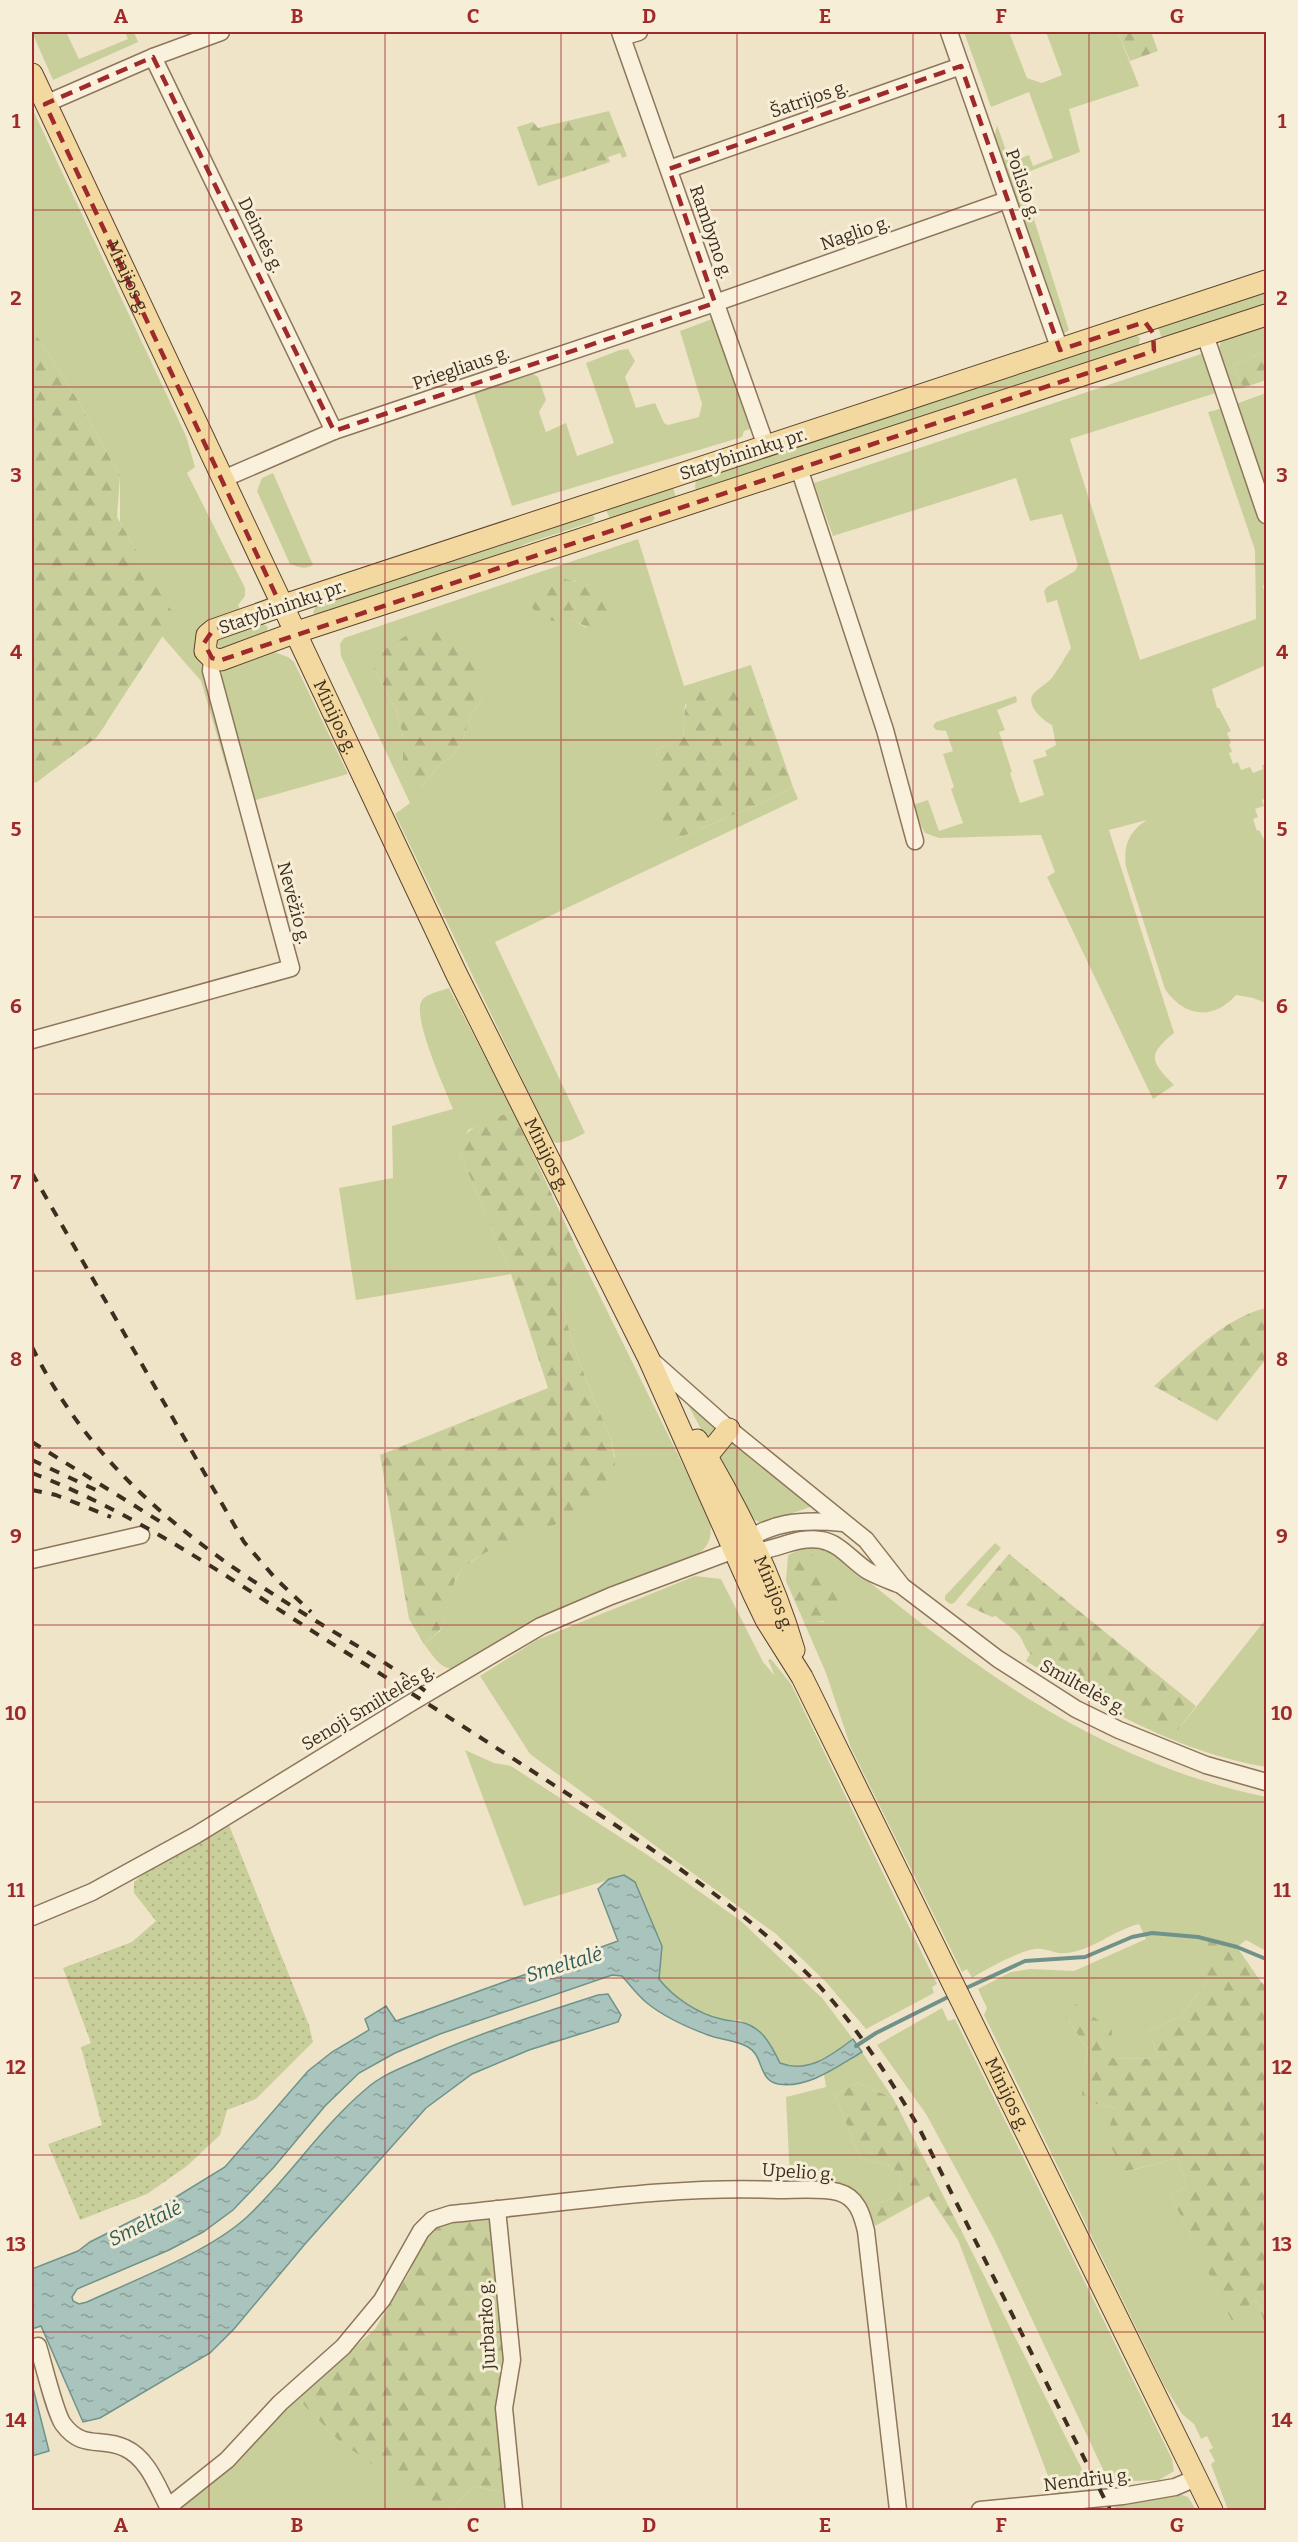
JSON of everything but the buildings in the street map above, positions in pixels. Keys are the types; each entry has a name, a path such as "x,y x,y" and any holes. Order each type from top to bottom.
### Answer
{"main road":[{"name":"Minijos g.","path":"32,74 461,984 648,1357 782,1610 802,1677 1212,2511"},
{"name":"Statybininkų pr.","path":"1266,281 281,606 213,630 207,635 204,643 205,651 212,658 221,660 294,633 1266,315"},
{"path":"1145,322 1153,333 1154,351"},
{"path":"688,472 684,482 685,490 689,497 697,502"},
{"path":"593,504 604,516 605,524 602,534"},
{"name":"Minijos g.","path":"648,1357 734,1502 747,1546"},
{"path":"707,1456 729,1429"}],"street":[{"path":"45,104 153,57 221,32"},
{"path":"621,34 639,32"},
{"name":"Poilsio g.","path":"949,32 1060,350"},
{"name":"Rambyno g.","path":"621,34 766,446"},
{"name":"Deimės g.","path":"153,57 334,431"},
{"name":"Šatrijos g.","path":"669,169 961,66"},
{"name":"Naglio g.","path":"716,303 1007,200"},
{"name":"Priegliaus g.","path":"223,479 334,431 716,303"},
{"path":"1205,335 1266,515"},
{"path":"798,468 885,730 915,841"},
{"name":"Nevėžio g.","path":"32,1040 291,968 211,671 212,658"},
{"path":"648,1357 729,1429 866,1540 902,1586"},
{"path":"747,1546 795,1521 843,1522"},
{"path":"32,1560 141,1535"},
{"path":"747,1546 820,1539 831,1542 869,1571 902,1586"},
{"name":"Senoji Smiltelės g.","path":"32,1917 92,1892 195,1835 541,1626 611,1596 747,1546"},
{"name":"Smiltelės g.","path":"902,1586 998,1659 1076,1709 1160,1748 1206,1765 1266,1782"},
{"name":"Upelio g.","path":"169,2509 227,2460 280,2403 343,2347 382,2300 421,2231 432,2220 451,2214 672,2191 752,2188 838,2192 853,2200 861,2213 866,2231 898,2511"},
{"name":"Jurbarko g.","path":"497,2209 512,2360 504,2408 514,2511"},
{"path":"38,2346 61,2422 80,2440 117,2445 140,2459 151,2474 169,2509"},
{"name":"Nendrių g.","path":"980,2511 1123,2496 1175,2487 1196,2478"}],"highlighted area":[{"path":"153,57 334,431 715,303 669,169 961,66 1060,350 1145,322 1153,333 1154,351 221,660 212,658 204,643 213,630 281,606 45,104"}],"green space":[{"path":"32,32 66,32 79,59 128,39 125,32 134,32 138,42 53,80"},
{"path":"964,32 1009,32 1027,78 1042,83 1062,75 1046,32 1118,32 1139,86 1069,109 1080,152 1020,175 1069,330 1063,334 994,139 997,125 1010,162 1029,155 1033,166 1053,158 1029,92 991,107"},
{"path":"1118,32 1151,32 1158,51 1130,61"},
{"path":"32,108 186,436 195,467 187,473 245,588 245,596 238,605 241,612 197,634 195,641 231,775 230,780 201,681 162,636 174,617 120,522 120,476 77,399 32,328"},
{"path":"609,111 627,156 622,158 620,153 608,157 610,162 538,186 517,127 533,122 538,128"},
{"path":"1266,289 1266,307 1162,339 1158,327"},
{"path":"712,319 750,429 744,431 742,437 512,506 474,393 533,374 538,377 546,400 539,412 546,432 566,423 577,456 614,443 586,363 620,350 628,349 635,361 625,377 636,408 655,403 664,423 668,425 699,417 702,404 680,331"},
{"path":"1266,323 1266,348 1261,353 1234,365 1243,388 1231,389 1220,357 1220,344 1223,339"},
{"path":"32,328 77,399 120,476 117,517 175,617 97,737 37,782 32,783"},
{"path":"1134,334 1140,338 1138,348 697,491 695,488 696,478"},
{"path":"1266,348 1266,380 1243,388 1234,365 1261,353"},
{"path":"1204,353 1219,392 1070,439 1140,660 1256,619 1255,550 1208,412 1224,408 1266,529 1266,584 1263,586 1266,601 1266,665 1212,689 1217,708 1231,731 1227,733 1231,743 1229,744 1232,752 1229,753 1233,764 1238,762 1241,770 1250,767 1253,773 1263,769 1262,765 1266,764 1266,798 1262,800 1264,806 1255,809 1258,817 1253,819 1257,831 1259,830 1266,843 1266,1003 1236,995 1218,1009 1199,1012 1190,1010 1173,998 1165,989 1126,867 1125,852 1129,839 1147,820 1109,830 1174,1033 1159,1047 1155,1058 1160,1070 1174,1085 1153,1099 1047,877 1055,872 1041,835 939,838 925,833 910,806 928,800 939,831 963,823 951,789 954,787 943,754 953,751 946,731 936,730 933,726 936,722 1016,696 1017,702 997,710 1005,730 999,732 1012,772 1010,773 1020,803 1044,795 1033,760 1047,756 1045,751 1056,745 1052,725 1035,711 1031,701 1035,692 1053,676 1071,648 1057,600 1047,603 1044,591 1075,571 1078,565 1062,514 1030,521 1016,478 833,536 814,483"},
{"path":"1266,393 1266,493 1236,404"},
{"path":"273,473 313,565 310,567 301,568 290,564 257,491 262,478"},
{"path":"673,488 676,497 610,519 606,510"},
{"path":"591,513 595,518 592,522 525,544 487,563 318,616 313,613 316,605"},
{"path":"638,539 684,686 751,665 758,686 715,686 685,705 683,738 656,750 667,843 769,800 793,787 798,799 495,942 585,1133 571,1140 557,1143 552,1141 395,814 410,803 341,656 340,644 344,638","holes":["573,580 579,584 590,585 586,628 572,619","374,669 483,698 470,717 463,740 454,754 439,766 421,787 403,766 403,736 396,710"]},
{"path":"561,578 605,589 611,597 610,625 595,629 572,619 555,621 546,618 532,608 538,592"},
{"path":"439,622 471,647 483,698 470,717 463,740 454,754 439,766 420,788 403,766 403,736 396,710 374,669 381,652 407,635"},
{"path":"262,623 268,627 266,633 220,650 216,640"},
{"path":"274,652 294,662 348,774 252,801 221,686 222,672 226,666"},
{"path":"715,686 758,686 793,787 769,800 667,843 661,812 656,750 683,738 685,710 690,698 696,693"},
{"path":"449,988 513,1111 468,1130 459,1151 511,1274 356,1300 339,1188 393,1178 392,1126 453,1109 424,1035 420,1007 425,997"},
{"path":"513,1111 585,1266 566,1280 563,1297 565,1315 578,1359 610,1437 614,1478 602,1498 586,1510 498,1547 478,1557 463,1569 453,1585 442,1626 424,1644 409,1619 380,1455 548,1388 511,1274 459,1151 461,1142 471,1129"},
{"path":"585,1266 710,1520 710,1538 705,1548 690,1559 455,1669 445,1667 437,1661 424,1644 440,1631 445,1619 451,1587 463,1568 615,1457 610,1437 578,1359 565,1315 563,1297 566,1280"},
{"path":"1266,1308 1266,1359 1217,1421 1154,1386 1220,1330 1250,1313"},
{"path":"687,1403 723,1429 708,1442"},
{"path":"729,1434 816,1505 767,1522 759,1522 748,1516 720,1457 719,1449"},
{"path":"995,1543 1001,1548 954,1603 950,1604 945,1600 945,1596"},
{"path":"805,1547 830,1551 959,1652 1011,1687 1080,1728 1152,1762 1228,1788 1266,1797 1266,1951 1246,1940 1237,1947 1209,1940 1209,1978 1180,2017 1149,2030 1159,2059 1111,2058 1073,2003 1065,2015 1088,2050 1082,2075 1096,2104 1116,2108 1125,2172 1177,2158 1187,2187 1170,2194 1232,2320 1256,2299 1266,2327 1266,2510 1228,2510 1211,2464 1215,2461 1209,2450 1213,2448 1207,2436 1201,2439 1194,2424 1182,2414 1164,2385 984,2015 987,2008 978,1989 1011,1972 1030,1969 1074,1971 1146,1939 1139,1924 1077,1951 1063,1953 1043,1949 1028,1950 972,1978 967,1969 962,1972 851,1748 826,1673 803,1620 823,1622 837,1585"},
{"path":"805,1547 832,1577 841,1594 838,1611 827,1620 803,1620 786,1581 788,1555"},
{"path":"1009,1554 1196,1706 1177,1731 1068,1678 1030,1654 1018,1634 996,1616 992,1617 966,1605"},
{"path":"695,1576 721,1579 763,1662 775,1676 768,1660 771,1659 791,1684 937,1984 932,1987 934,1993 866,2029 825,1981 776,1934 530,1754 480,1676 537,1640"},
{"path":"1266,1619 1266,1767 1203,1751 1142,1726 1082,1695 1026,1661 1030,1654 1067,1677 1177,1731"},
{"path":"465,1750 494,1763 511,1766 652,1858 741,1921 823,1999 853,2039 828,2057 810,2065 800,2067 780,2064 769,2041 740,2020 722,2020 701,2012 668,1991 659,1979 662,1946 624,1875 524,1906"},
{"path":"229,1825 309,2025 313,2042 256,2099 227,2110 220,2135 187,2166 147,2194 80,2220 48,2144 102,2125 81,2047 91,2043 63,1968 132,1942 156,1921 134,1893 134,1882"},
{"path":"1209,1940 1237,1947 1266,1986 1266,2327 1256,2299 1232,2321 1170,2194 1187,2187 1177,2158 1124,2172 1106,2137 1116,2108 1096,2104 1082,2096 1082,2075 1088,2050 1065,2015 1073,2002 1112,2030 1111,2058 1159,2059 1149,2030 1180,2017 1209,1978 1204,1968"},
{"path":"942,2008 948,2021 955,2019 1172,2459 1174,2471 1159,2480 1109,2482 994,2239 926,2114 877,2045"},
{"path":"862,2052 893,2098 857,2083 835,2095 860,2158 890,2166 901,2176 901,2184 896,2195 868,2207 855,2194 837,2187 790,2180 786,2097 826,2087 824,2074"},
{"path":"857,2083 893,2098 964,2236 958,2240 929,2196 875,2226 868,2207 896,2195 901,2184 901,2176 890,2166 860,2158 835,2095"},
{"path":"493,2213 507,2364 507,2493 474,2486 450,2509 418,2497 338,2440 297,2398 375,2329 409,2273 428,2227"},
{"path":"964,2236 1092,2489 1055,2494 958,2240"},
{"path":"297,2398 338,2440 450,2509 474,2486 507,2493 509,2510 180,2510 181,2505 234,2462"},
{"path":"1179,2494 1188,2497 1196,2510 1117,2510 1114,2505"}],"water":[{"path":"624,1875 635,1882 662,1946 659,1979 679,1998 712,2017 745,2023 754,2028 772,2047 780,2063 790,2066 819,2061 853,2039 862,2052 833,2070 811,2080 789,2085 778,2084 767,2078 757,2056 748,2047 708,2035 668,2017 637,1994 622,1976 612,1975 440,2034 395,2053 359,2073 325,2106 274,2167 233,2210 203,2232 169,2250 77,2289 72,2297 73,2301 79,2304 87,2302 149,2274 193,2253 232,2229 263,2201 350,2103 387,2074 468,2039 598,1995 608,1994 621,2015 618,2022 529,2050 472,2074 426,2108 305,2244 234,2329 210,2353 100,2418 83,2422 41,2326 32,2329 32,2269 78,2251 90,2242 163,2205 225,2167 308,2071 332,2052 369,2030 365,2019 386,2006 396,2021 618,1941 598,1889 609,1879"},
{"path":"32,2384 49,2451 32,2456"}],"waterway":[{"name":"Smeltalė","path":"964,1989 1025,1961 1085,1957 1132,1937 1152,1933 1198,1937 1237,1947 1266,1959"},
{"name":"Smeltalė","path":"856,2046 876,2033 952,1995"}],"railway":[{"path":"32,1173 244,1542 276,1579 311,1612"},
{"path":"32,1347 56,1391 84,1430 114,1466 148,1500 221,1559 303,1613 386,1663 433,1697"},
{"path":"32,1442 164,1524"},
{"path":"32,1460 96,1490"},
{"path":"32,1473 74,1491 155,1532 404,1689 644,1844 715,1895 783,1950 813,1979 851,2024 881,2066 918,2126 1110,2510"},
{"path":"32,1490 56,1495 111,1517"}]}
